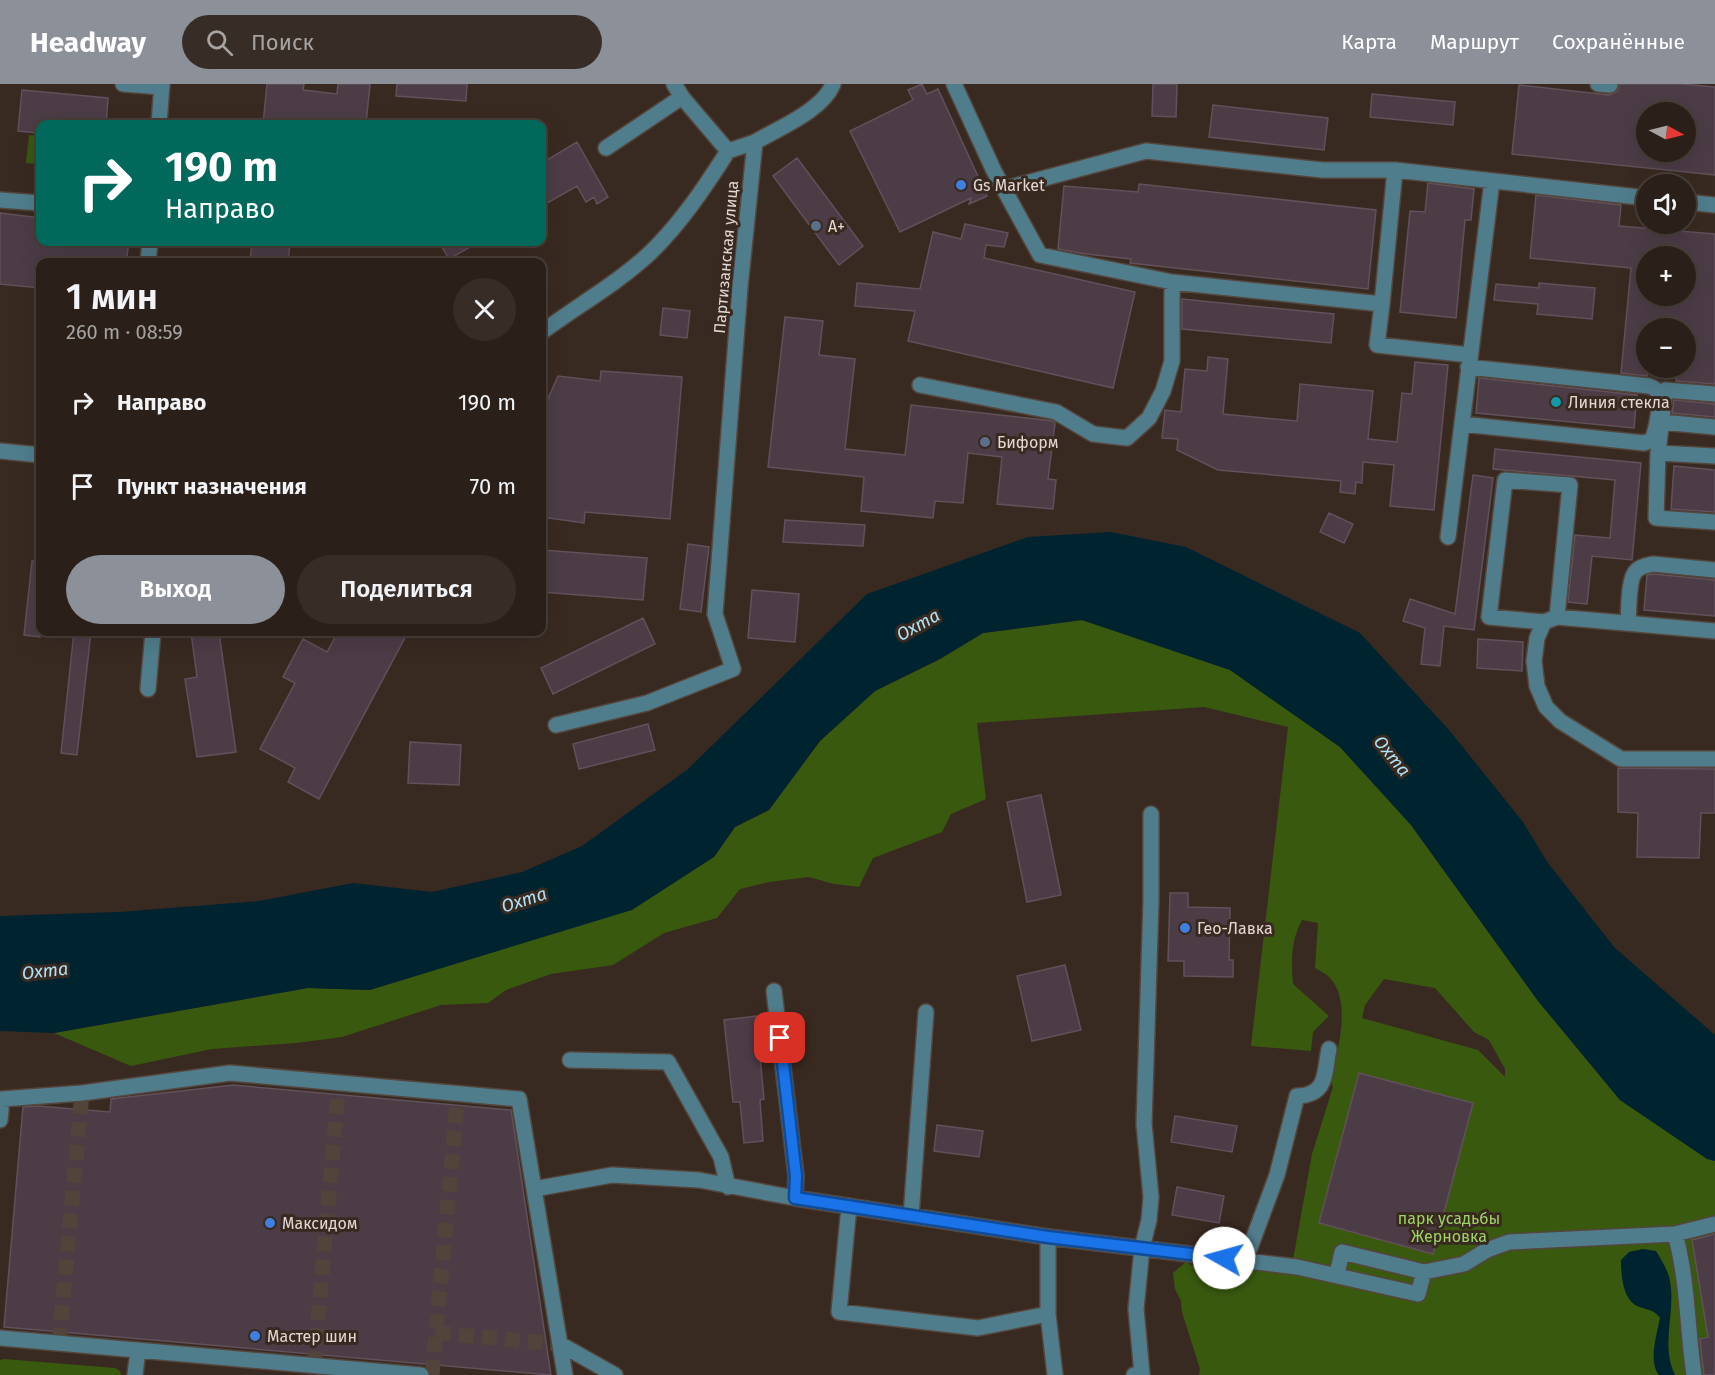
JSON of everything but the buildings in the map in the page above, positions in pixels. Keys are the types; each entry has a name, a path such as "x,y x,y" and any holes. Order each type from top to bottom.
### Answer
{"street":[{"path":"123,84 162,86 159,120"},
{"path":"546,329 648,254 671,231 728,151 755,142 810,110 829,94 833,84"},
{"path":"954,84 994,171 1040,255 1172,282 1382,304"},
{"path":"606,148 678,90 728,151"},
{"name":"Партизанская улица","path":"556,725 647,703 733,669 715,614 740,287 755,142"},
{"path":"1004,189 1146,151 1322,170 1395,170 1636,197"},
{"path":"1395,170 1377,345 1469,361 1649,386 1656,389 1659,396 1656,432 1652,440 1644,443 1462,424"},
{"path":"1448,537 1492,181"},
{"path":"0,200 36,203"},
{"path":"1696,203 1715,205"},
{"path":"920,385 1056,412 1094,435 1127,438 1149,418 1163,391 1172,361 1172,282"},
{"path":"1715,394 1665,390 1658,453 1656,518 1715,522"},
{"path":"1661,422 1715,427"},
{"path":"0,451 36,455"},
{"path":"1658,453 1715,456"},
{"path":"1715,631 1628,623 1550,619 1489,617 1505,480 1570,485 1550,619 1537,638 1534,662 1537,686 1546,707 1560,722 1621,759 1715,759"},
{"path":"1628,623 1631,581 1635,571 1644,565 1715,570"},
{"path":"148,689 153,636"},
{"path":"1134,1375 1142,1374 1136,1309 1142,1248 1149,1220 1151,1197 1144,1124 1151,901 1151,814"},
{"path":"774,991 796,1176 795,1198"},
{"path":"910,1216 926,1012"},
{"path":"1245,1261 1277,1175 1298,1095 1309,1095 1318,1091 1323,1080 1329,1049"},
{"path":"570,1060 668,1062 721,1157 728,1187"},
{"path":"0,1120 2,1099 82,1093 230,1073 519,1099 565,1375"},
{"path":"534,1189 612,1174 699,1180 795,1198 1048,1237 1298,1267 1418,1294 1424,1272"},
{"path":"849,1206 839,1312 978,1328 1048,1314"},
{"path":"1336,1274 1342,1252 1424,1272 1464,1264 1487,1250 1509,1242 1675,1234 1715,1224"},
{"path":"1675,1234 1685,1278 1688,1335 1694,1375"},
{"path":"1048,1237 1048,1314 1055,1375"},
{"path":"0,1338 422,1375"},
{"path":"560,1344 615,1375"},
{"path":"135,1375 138,1350"}],"green space":[{"path":"29,135 36,136 36,164 26,163"},
{"name":"парк усадьбы Жерновка","path":"1082,620 1230,670 1340,747 1411,825 1538,1001 1620,1100 1715,1161 1715,1375 1199,1375 1200,1369 1182,1312 1181,1301 1175,1289 1173,1273 1186,1262 1200,1270 1291,1271 1312,1154 1333,1087 1331,1081 1342,1015 1337,989 1329,977 1315,968 1318,923 1302,920 1293,951 1293,984 1329,1016 1313,1032 1311,1051 1251,1046 1288,727 1204,707 977,723 986,799 951,814 942,832 873,858 859,887 834,884 809,877 769,882 740,889 717,918 664,933 613,965 551,974 506,990 488,1003 441,1005 342,1037 212,1049 131,1066 54,1033 308,988 370,990 714,857 735,827 769,810 820,741 875,691 940,659 983,633","holes":["1384,979 1435,988 1474,1032 1489,1040 1505,1069 1505,1077 1478,1050 1362,1018 1365,1005"]},
{"path":"0,1360 115,1368 120,1371 121,1375 0,1375"}],"water":[{"name":"Охта","path":"1111,532 1186,547 1360,633 1449,730 1523,822 1548,863 1615,948 1715,1035 1715,1161 1707,1159 1620,1100 1538,1001 1411,825 1340,747 1230,670 1082,620 983,633 940,659 875,691 820,741 769,810 735,827 714,857 632,910 370,990 308,988 54,1033 0,1031 0,916 119,912 259,901 353,883 432,892 522,872 582,846 688,769 867,594 1028,537"},
{"path":"1643,1249 1656,1251 1669,1277 1671,1304 1668,1340 1675,1375 1659,1375 1654,1363 1654,1347 1660,1318 1654,1312 1635,1305 1627,1296 1623,1284 1621,1260 1629,1252"}],"tunnel":[{"path":"314,1366 339,1082"},
{"path":"59,1343 82,1093"},
{"path":"432,1375 458,1093"},
{"path":"436,1333 560,1344"}],"place":[{"name":"Gs Market","path":"961,185"},
{"name":"А+","path":"816,226"},
{"name":"Линия стекла","path":"1556,402"},
{"name":"Биформ","path":"985,442"},
{"name":"Гео-Лавка","path":"1185,928"},
{"name":"Максидом","path":"270,1223"},
{"name":"Мастер шин","path":"255,1336"}],"route":[{"path":"780,1038 796,1176 795,1198 1048,1237 1224,1258"}]}
